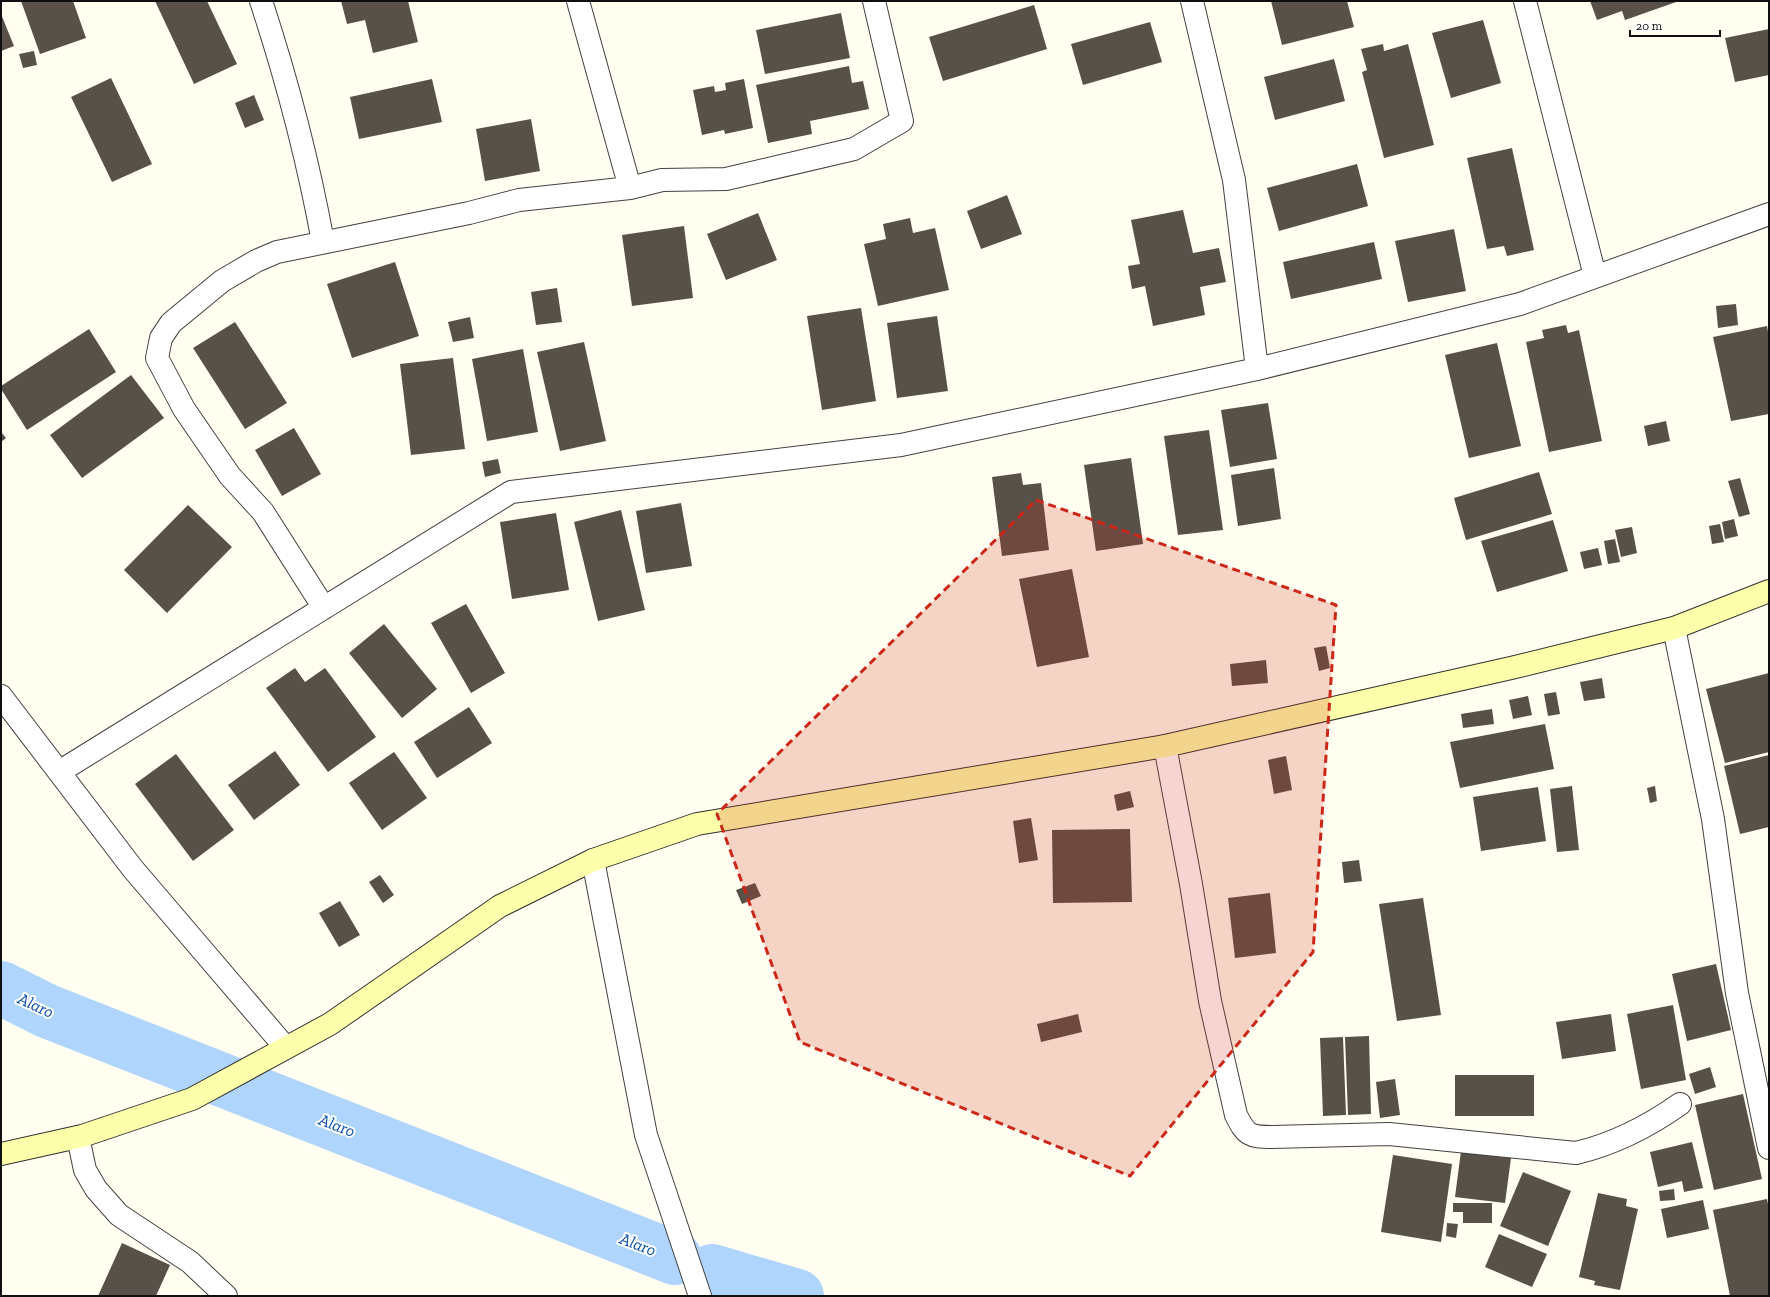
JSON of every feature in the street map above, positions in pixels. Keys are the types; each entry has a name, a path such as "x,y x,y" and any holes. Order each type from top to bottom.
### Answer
{"street":[{"path":"261,1 279,55 310,172 323,242"},
{"path":"578,1 630,188"},
{"path":"324,608 263,512 230,476 184,409 157,358 161,338 171,323 222,281 256,261 277,252 470,213 519,200 630,188 662,180 726,179 854,150 902,121 874,1"},
{"path":"1192,1 1234,180 1256,369"},
{"path":"1525,1 1595,276"},
{"path":"59,772 511,492 901,445 1256,369 1520,304 1769,214"},
{"path":"1,1154 78,1137 192,1099 330,1024 500,906 593,860 697,824 1165,746 1511,668 1674,628 1769,591"},
{"path":"1674,628 1713,819 1737,993 1769,1148"},
{"path":"1,696 133,869 286,1048"},
{"path":"1165,746 1191,884 1210,1001 1236,1115 1245,1132 1256,1137 1389,1134 1576,1153 1597,1148 1655,1121 1680,1104"},
{"path":"593,860 646,1135 700,1296"},
{"path":"78,1137 85,1170 96,1190 120,1216 190,1262 226,1296"}],"highlighted area":[{"path":"1036,500 1336,605 1313,952 1130,1176 800,1042 717,814"}],"building":[{"path":"21,1 73,1 86,38 40,54"},
{"path":"155,1 207,1 237,64 194,84"},
{"path":"341,1 408,1 418,42 373,53 365,20 347,24"},
{"path":"1271,1 1347,1 1354,27 1282,45"},
{"path":"1590,1 1679,1 1625,20 1622,11 1597,20"},
{"path":"1034,5 1047,49 943,81 929,37"},
{"path":"841,13 850,58 765,74 756,30"},
{"path":"1,14 14,46 1,51"},
{"path":"1483,20 1501,83 1451,98 1432,33"},
{"path":"1150,22 1162,62 1083,85 1071,44"},
{"path":"1769,29 1769,75 1735,82 1725,38"},
{"path":"1383,44 1384,51 1408,44 1434,145 1384,158 1362,72 1367,70 1361,49"},
{"path":"34,51 37,65 23,68 19,54"},
{"path":"1334,59 1345,101 1275,120 1264,77"},
{"path":"849,66 852,83 863,81 869,109 810,121 812,134 768,143 756,85"},
{"path":"111,78 152,164 112,182 71,97"},
{"path":"432,79 442,122 359,139 350,97"},
{"path":"744,79 753,128 725,134 724,130 702,135 693,90 714,86 715,92 726,90 725,83"},
{"path":"254,95 264,120 245,128 235,103"},
{"path":"531,119 540,171 485,181 476,129"},
{"path":"1512,148 1534,250 1507,256 1504,246 1487,249 1467,158"},
{"path":"1357,164 1368,206 1279,231 1267,188"},
{"path":"1007,195 1022,234 981,249 967,211"},
{"path":"1183,210 1193,253 1219,248 1226,282 1200,287 1205,315 1153,326 1145,286 1132,289 1128,266 1140,264 1131,220"},
{"path":"758,213 777,260 726,280 707,234"},
{"path":"910,218 913,233 935,228 949,290 878,306 864,244 886,239 883,224"},
{"path":"684,226 693,298 632,306 622,235"},
{"path":"1454,229 1466,291 1408,302 1395,241"},
{"path":"1374,242 1382,279 1291,299 1283,262"},
{"path":"395,262 419,336 352,358 327,284"},
{"path":"557,288 562,322 536,325 531,292"},
{"path":"1736,304 1738,325 1718,328 1716,306"},
{"path":"861,308 876,401 822,410 807,316"},
{"path":"937,316 948,391 897,398 887,323"},
{"path":"470,317 474,338 453,342 448,322"},
{"path":"235,322 287,403 245,429 193,348"},
{"path":"1566,325 1568,333 1579,330 1602,441 1549,452 1526,342 1544,338 1542,330"},
{"path":"1767,326 1769,337 1769,414 1731,421 1713,337"},
{"path":"89,329 116,372 27,430 1,389 1,386"},
{"path":"584,342 606,441 560,451 537,352"},
{"path":"1497,343 1521,446 1469,458 1445,355"},
{"path":"523,349 538,432 487,441 472,359"},
{"path":"453,358 465,449 411,455 400,364"},
{"path":"131,375 164,418 82,478 50,435"},
{"path":"1268,403 1277,459 1230,467 1221,410"},
{"path":"1666,421 1670,441 1648,446 1644,426"},
{"path":"294,428 321,474 282,496 255,450"},
{"path":"1209,430 1223,530 1178,535 1164,436"},
{"path":"1,432 6,438 1,442"},
{"path":"1131,458 1143,544 1096,551 1084,465"},
{"path":"498,459 501,473 485,477 482,462"},
{"path":"1274,468 1281,519 1238,526 1231,475"},
{"path":"1539,472 1552,514 1466,540 1454,498"},
{"path":"1021,473 1023,485 1041,483 1049,550 1002,556 992,477"},
{"path":"1740,478 1750,514 1739,517 1728,481"},
{"path":"681,503 692,566 646,573 636,511"},
{"path":"188,505 232,547 167,613 124,570"},
{"path":"621,510 645,610 598,621 574,522"},
{"path":"556,513 569,590 512,599 500,522"},
{"path":"1734,519 1738,536 1725,539 1722,522"},
{"path":"1553,520 1568,571 1497,592 1481,541"},
{"path":"1720,524 1724,542 1712,544 1709,526"},
{"path":"1632,527 1637,553 1621,557 1615,530"},
{"path":"1615,539 1620,562 1608,564 1604,541"},
{"path":"1598,548 1602,565 1584,569 1580,552"},
{"path":"1072,569 1089,657 1037,667 1019,579"},
{"path":"466,604 505,673 471,693 431,623"},
{"path":"384,624 437,689 402,718 349,653"},
{"path":"1326,646 1330,668 1319,671 1314,648"},
{"path":"1266,660 1268,683 1232,686 1230,664"},
{"path":"295,668 305,682 325,668 376,737 328,772 266,688"},
{"path":"1769,673 1769,752 1725,763 1706,689"},
{"path":"1602,678 1605,698 1584,701 1580,682"},
{"path":"1556,692 1560,714 1548,716 1544,694"},
{"path":"1528,696 1532,715 1513,719 1509,700"},
{"path":"469,707 492,743 437,778 414,742"},
{"path":"1492,709 1494,724 1463,728 1461,714"},
{"path":"1545,724 1554,769 1460,788 1450,742"},
{"path":"275,751 300,785 254,820 228,785"},
{"path":"394,752 427,798 382,830 349,783"},
{"path":"176,754 234,830 193,861 135,784"},
{"path":"1769,755 1769,827 1740,834 1724,766"},
{"path":"1286,756 1292,790 1274,794 1268,760"},
{"path":"1572,786 1579,850 1557,852 1550,789"},
{"path":"1655,786 1657,801 1650,803 1647,788"},
{"path":"1538,787 1546,841 1481,851 1473,797"},
{"path":"1130,791 1134,807 1117,811 1114,795"},
{"path":"1031,818 1038,860 1019,863 1013,821"},
{"path":"1130,829 1132,902 1053,903 1052,830"},
{"path":"1359,860 1362,881 1344,883 1342,862"},
{"path":"380,875 394,895 383,903 369,882"},
{"path":"755,883 761,896 742,904 736,890"},
{"path":"1270,893 1276,953 1235,958 1228,898"},
{"path":"1423,898 1441,1015 1397,1021 1379,904"},
{"path":"340,901 360,935 339,947 319,913"},
{"path":"1716,964 1731,1030 1687,1041 1672,974"},
{"path":"1673,1005 1686,1080 1641,1089 1627,1014"},
{"path":"1078,1014 1082,1032 1041,1042 1037,1024"},
{"path":"1611,1014 1616,1051 1562,1059 1556,1022"},
{"path":"1369,1036 1371,1114 1348,1115 1345,1037"},
{"path":"1343,1037 1346,1115 1323,1116 1320,1038"},
{"path":"1710,1067 1716,1087 1695,1094 1689,1074"},
{"path":"1455,1075 1534,1075 1534,1116 1455,1116"},
{"path":"1395,1079 1400,1115 1380,1118 1376,1082"},
{"path":"1743,1094 1762,1179 1714,1190 1695,1105"},
{"path":"1692,1142 1703,1188 1684,1192 1682,1181 1658,1187 1650,1152"},
{"path":"1461,1151 1511,1158 1505,1203 1455,1197"},
{"path":"1393,1155 1452,1164 1441,1242 1381,1232"},
{"path":"1523,1172 1571,1191 1548,1246 1500,1226"},
{"path":"1674,1189 1675,1200 1660,1201 1659,1191"},
{"path":"1598,1193 1627,1199 1626,1206 1638,1209 1620,1290 1594,1285 1595,1281 1579,1277"},
{"path":"1767,1199 1769,1209 1769,1296 1730,1296 1713,1210"},
{"path":"1703,1200 1709,1229 1667,1238 1661,1209"},
{"path":"1453,1203 1492,1203 1492,1223 1463,1223 1463,1212 1453,1212"},
{"path":"1447,1223 1458,1224 1456,1238 1446,1236"},
{"path":"1499,1234 1547,1254 1532,1287 1485,1267"},
{"path":"122,1243 170,1265 156,1296 98,1296"}],"waterway":[{"name":"Alaro","path":"1,988 47,1011 675,1258"},
{"name":"Alaro","path":"712,1271 797,1296"}]}
